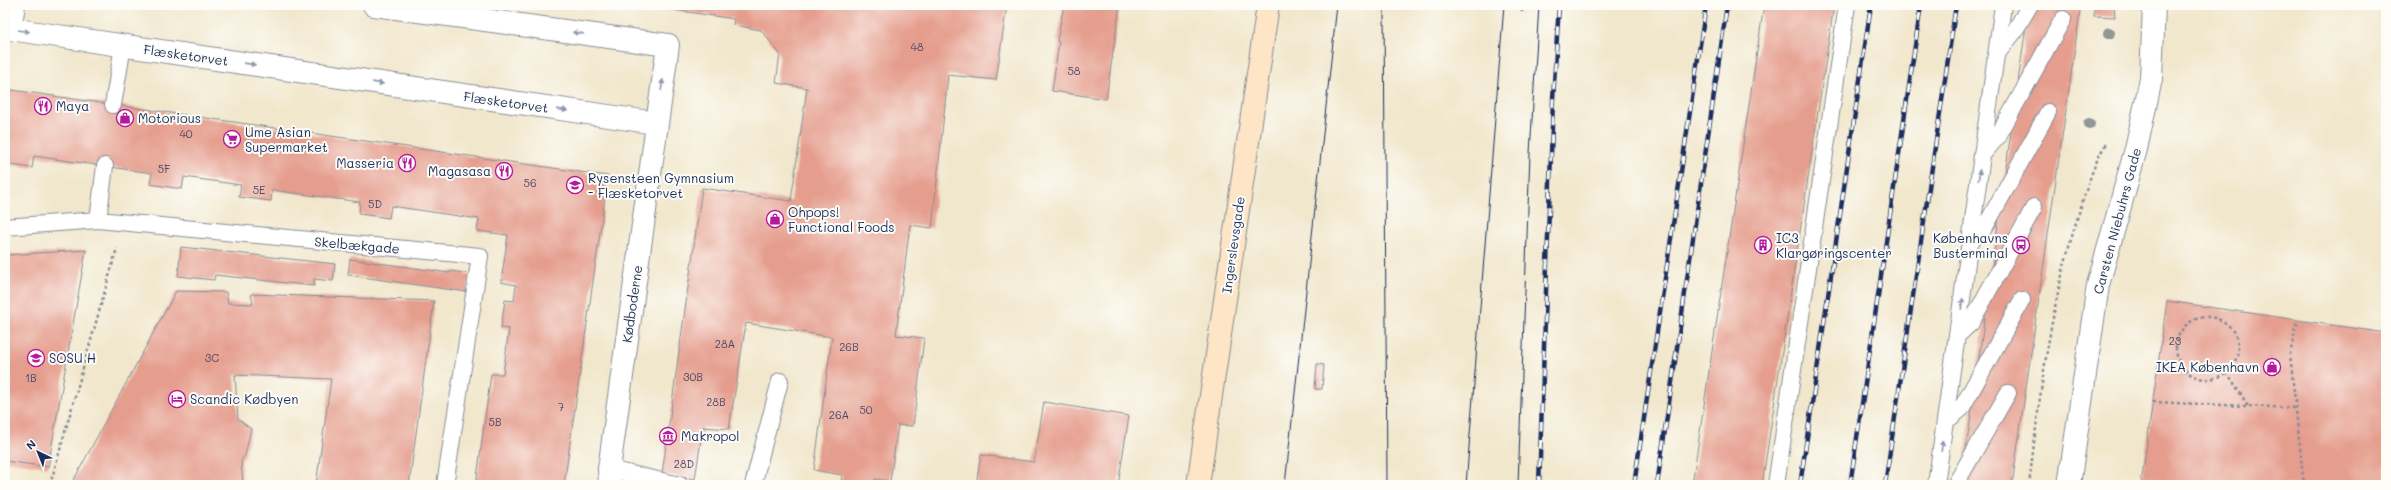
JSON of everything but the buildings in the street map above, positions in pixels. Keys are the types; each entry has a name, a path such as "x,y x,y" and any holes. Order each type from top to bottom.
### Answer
{"street":[{"name":"Flæsketorvet","path":"14,5 10,29 656,123"},
{"path":"374,5 668,45 656,123"},
{"name":"Ingerslevsgade","path":"1198,485 1268,5"},
{"name":"Carsten Niebuhrs Gade","path":"2068,485 2098,285 2136,149 2151,79 2154,5"},
{"name":"Kødboderne","path":"610,477 656,123"}],"lane":[{"path":"1776,485 1847,5"},
{"path":"1936,485 2003,5"},
{"path":"1996,55 2014,32 2030,5"},
{"path":"1982,155 1998,136 2063,19"},
{"path":"114,105 123,46"},
{"path":"1970,242 1985,227 2048,112"},
{"path":"98,220 106,166"},
{"path":"1957,336 1970,323 2034,207"},
{"name":"Skelbækgade","path":"5,228 98,220 480,256 445,485"},
{"path":"1945,422 1961,409 2022,300"},
{"path":"753,485 780,381"},
{"path":"1955,485 2008,393"},
{"path":"610,477 680,485"}],"path":[{"path":"1522,5 1522,12"},
{"path":"50,485 124,222"},
{"path":"2210,316 2220,319 2229,325 2235,334 2238,344 2238,354 2234,364 2227,372 2218,377 2208,379 2190,373 2182,366 2178,358 2178,338 2182,329 2190,322 2199,318 2210,316"},
{"path":"2297,323 2290,354 2304,485"},
{"path":"2227,372 2248,406"},
{"path":"2153,402 2296,408"}],"tram line":[{"path":"1285,485 1337,5"},
{"path":"1384,5 1387,485"},
{"path":"1466,485 1504,5"},
{"path":"1518,485 1530,153 1539,5"}],"railway":[{"path":"1539,485 1553,99 1559,5"},
{"path":"1634,485 1706,5"},
{"path":"1657,485 1727,5"},
{"path":"1800,485 1871,5"},
{"path":"1850,485 1921,5"},
{"path":"1885,485 1956,5"}],"place":[{"name":"Maya","path":"43,106"},
{"name":"Motorious","path":"125,118"},
{"name":"Ume Asian Supermarket","path":"232,139"},
{"name":"Masseria","path":"407,163"},
{"name":"Magasasa","path":"504,171"},
{"name":"Rysensteen Gymnasium - Flæsketorvet","path":"575,185"},
{"name":"Ohpops! Functional Foods","path":"775,219"},
{"name":"IC3 Klargøringscenter","path":"1763,245"},
{"name":"Københavns Busterminal","path":"2021,245"},
{"name":"SOSU H","path":"36,358"},
{"name":"IKEA København","path":"2272,367"},
{"name":"Scandic Kødbyen","path":"177,399"},
{"name":"Makropol","path":"668,436"}]}
